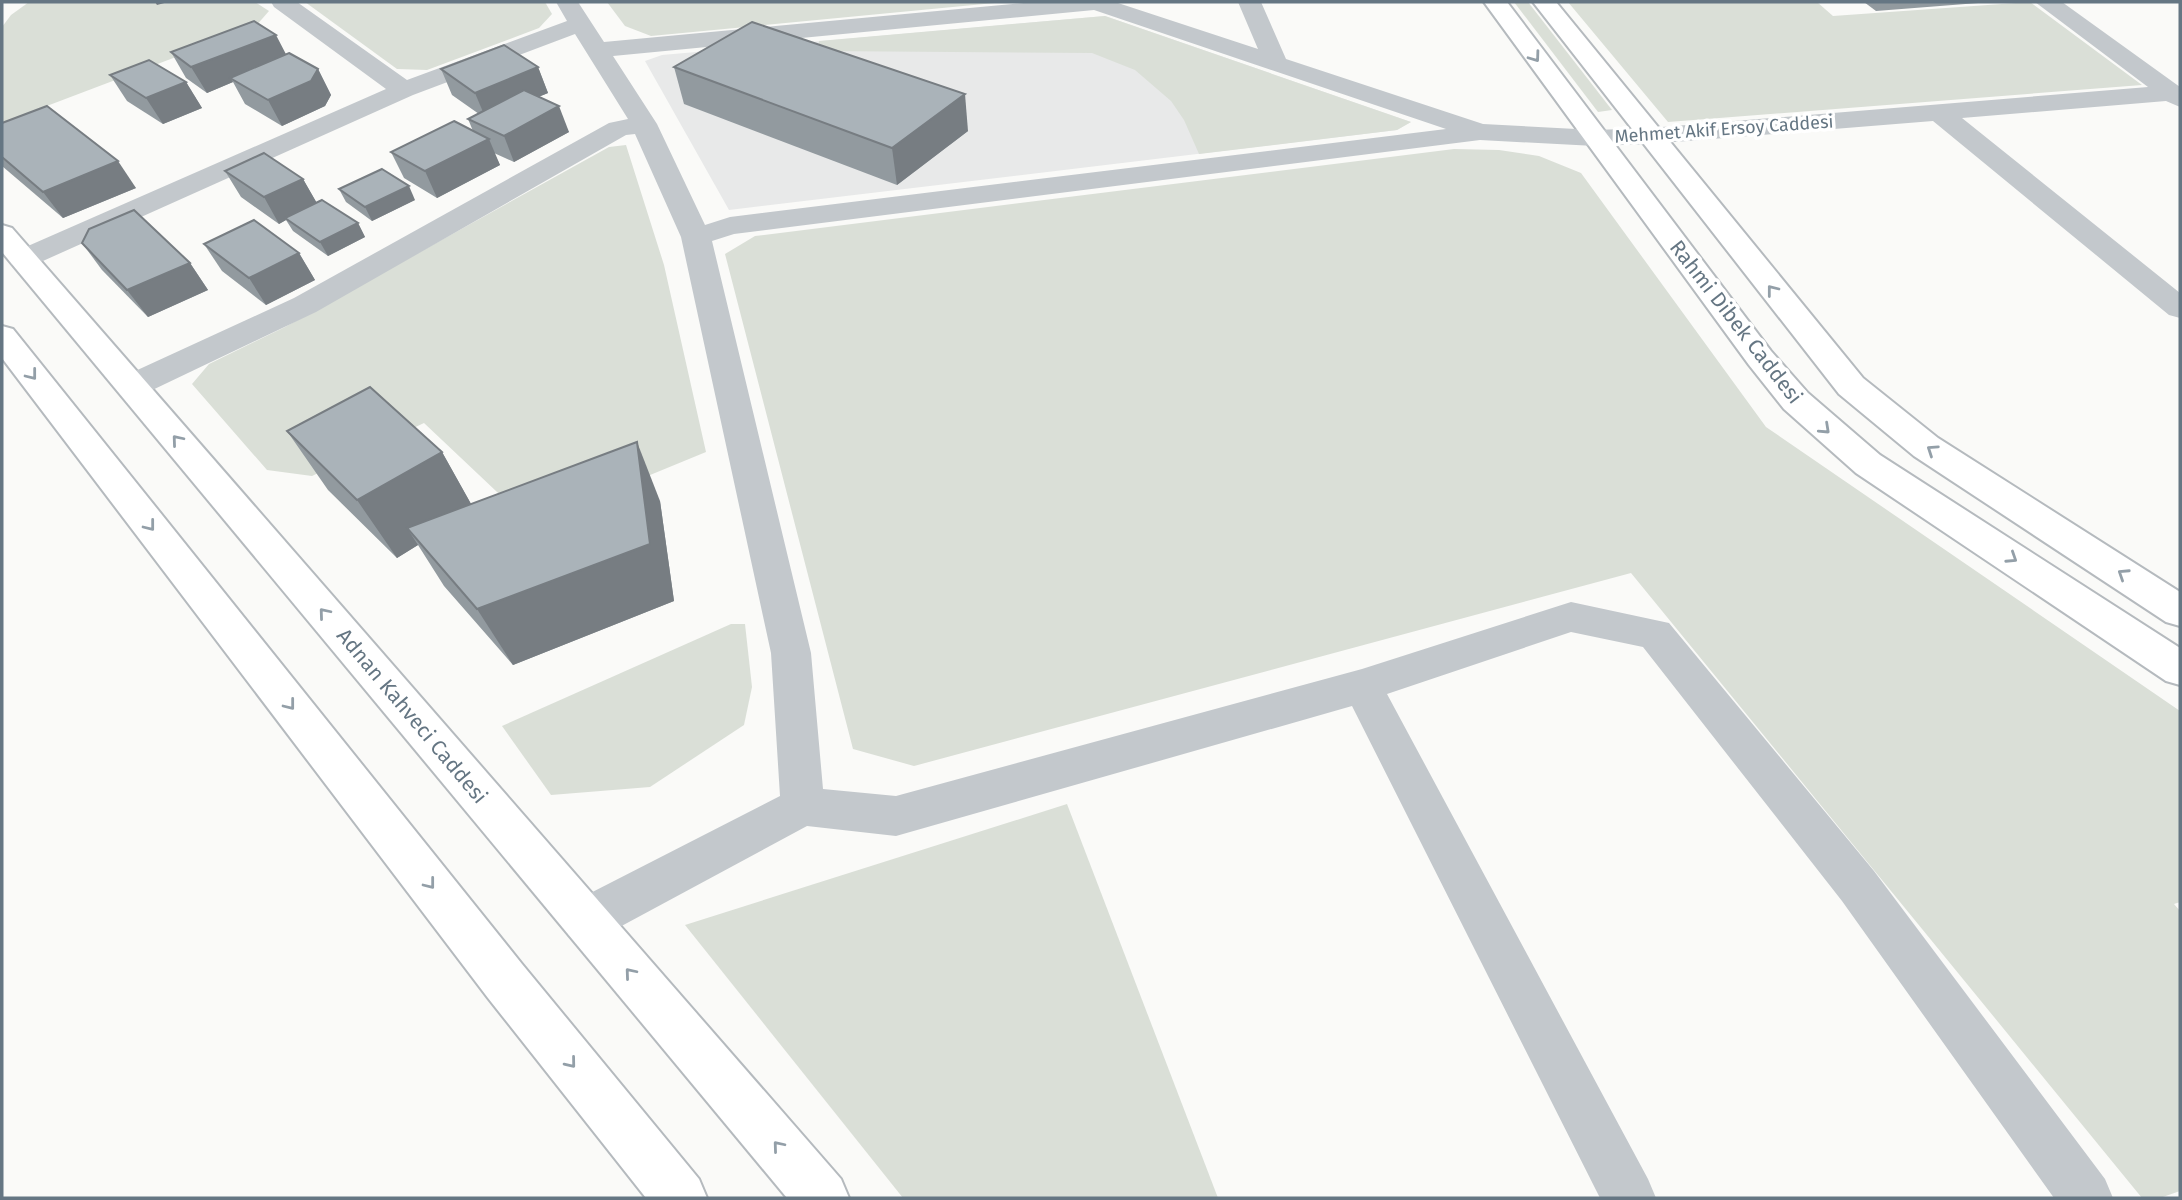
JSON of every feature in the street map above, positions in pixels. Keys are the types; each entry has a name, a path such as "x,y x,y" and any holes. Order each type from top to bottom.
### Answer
{"main road":[{"name":"Rahmi Dibek Caddesi","path":"1495,2 1760,358 1796,401 1830,434 1868,464 2180,669"},
{"path":"1544,2 1851,386 1926,447 2180,611"},
{"name":"Adnan Kahveci Caddesi","path":"12,246 822,1198"},
{"path":"2,335 505,981 680,1198"}],"street":[{"path":"282,2 404,90"},
{"path":"12,246 404,90 581,25 1094,2"},
{"name":"Mehmet Akif Ersoy Caddesi","path":"1094,2 1480,132 1595,138 1650,136 2176,96"},
{"path":"1250,2 1276,63"},
{"path":"2047,2 2176,96"},
{"path":"581,25 644,124 695,237 791,653 803,806"},
{"path":"1938,112 2180,308"},
{"path":"132,386 305,305 618,130 644,124"},
{"path":"695,237 730,226 1480,132"},
{"path":"586,920 803,806 896,816 1362,686 1571,617 1656,634 1858,886 2086,1198"},
{"path":"1362,686 1629,1198"}],"shaded area":[{"path":"29,2 255,2 269,11 255,27 2,123 2,27 11,15"},
{"path":"305,2 545,2 552,14 539,28 427,70 397,69"},
{"path":"607,2 1005,2 651,36 625,26"},
{"path":"1514,2 1528,2 1612,110 1598,112"},
{"path":"1568,2 1817,2 1833,16 2030,2 2142,85 1668,122"},
{"path":"1105,16 1411,122 1397,130 729,210 645,61 662,55"},
{"path":"1105,16 1411,122 1397,130 1199,154 1184,120 1171,101 1135,70 1092,53 819,51 819,41"},
{"path":"626,145 664,265 706,452 531,524 424,423 312,476 267,470 192,384 209,364 285,327 609,147"},
{"path":"1454,149 1499,150 1539,156 1581,173 1766,427 2180,711 2180,902 2174,904 2180,911 2180,1191 2160,1198 2142,1198 1631,573 914,766 853,749 725,254 755,236"},
{"path":"731,624 745,624 752,687 744,725 650,787 551,795 502,726"},
{"path":"1067,804 1218,1198 903,1198 685,925"}],"building":[{"path":"254,21 276,35 191,67 171,52"},
{"path":"752,22 965,94 892,148 674,67"},
{"path":"504,45 538,67 475,93 441,69"},
{"path":"289,53 318,69 311,81 268,100 230,78"},
{"path":"149,60 186,82 146,98 110,75"},
{"path":"524,90 559,106 504,136 468,119"},
{"path":"47,106 118,161 43,192 2,157 2,123"},
{"path":"454,121 489,139 425,171 391,152"},
{"path":"264,153 303,179 264,197 225,171"},
{"path":"382,169 409,186 365,207 339,189"},
{"path":"322,200 358,223 320,242 285,218"},
{"path":"134,210 190,263 127,290 82,243 89,229"},
{"path":"254,220 299,253 249,278 204,244"},
{"path":"370,387 442,452 357,500 287,431"},
{"path":"637,442 650,544 477,609 407,528"}]}
